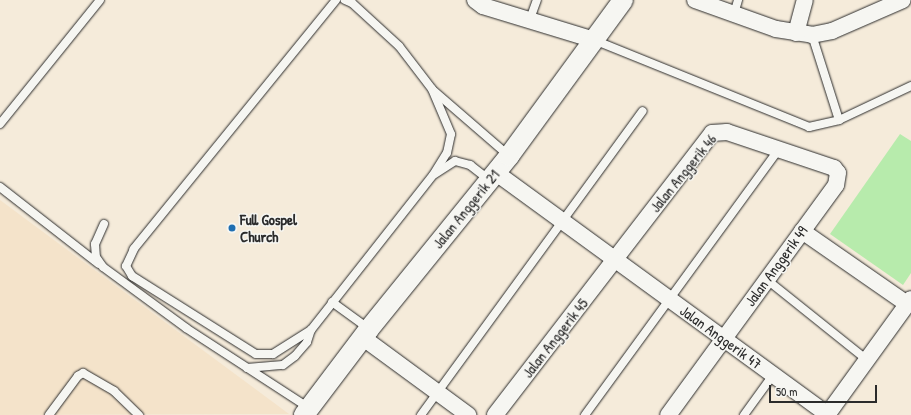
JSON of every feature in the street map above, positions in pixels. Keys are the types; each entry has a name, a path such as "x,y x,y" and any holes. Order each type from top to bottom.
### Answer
{"street":[{"name":"Jalan Anggerik 21","path":"306,412 365,333 509,156 622,0"},
{"path":"695,0 736,7 796,33 812,35 832,31 903,0"},
{"path":"796,33 805,0"},
{"path":"479,3 594,40"},
{"name":"Jalan Anggerik 46","path":"615,260 712,133 727,132 780,148 834,168 838,179 829,192"},
{"name":"Jalan Anggerik 47","path":"492,176 562,222 827,415"},
{"name":"Jalan Anggerik 49","path":"668,415 829,192"},
{"path":"802,231 909,302 827,415"},
{"name":"Jalan Anggerik 45","path":"495,415 615,260"},
{"path":"365,333 437,392 468,415"}],"lane":[{"path":"0,124 100,0"},
{"path":"311,330 273,354 256,354 132,276 126,266 134,249 336,0"},
{"path":"345,0 352,2 399,46 432,89 509,156"},
{"path":"530,19 537,0"},
{"path":"812,35 839,120"},
{"path":"594,40 809,127 839,120 911,86"},
{"path":"247,368 283,365 295,356 307,342 311,330 332,302 433,175 446,153 451,134 432,89"},
{"path":"421,415 643,111"},
{"path":"585,415 780,148"},
{"path":"433,175 455,161 470,165 492,176"},
{"path":"0,187 103,267 186,328 247,368 306,412"},
{"path":"103,267 96,257 94,244 104,224"},
{"path":"766,279 867,360"},
{"path":"332,302 365,333"},
{"path":"50,415 78,376 83,373 114,391 139,415"},
{"path":"744,415 773,375"}],"shaded area":[{"path":"0,200 289,414 0,415"}],"green space":[{"path":"900,134 911,141 911,273 903,285 830,234"}],"place":[{"name":"Full Gospel Church","path":"232,228"}]}
